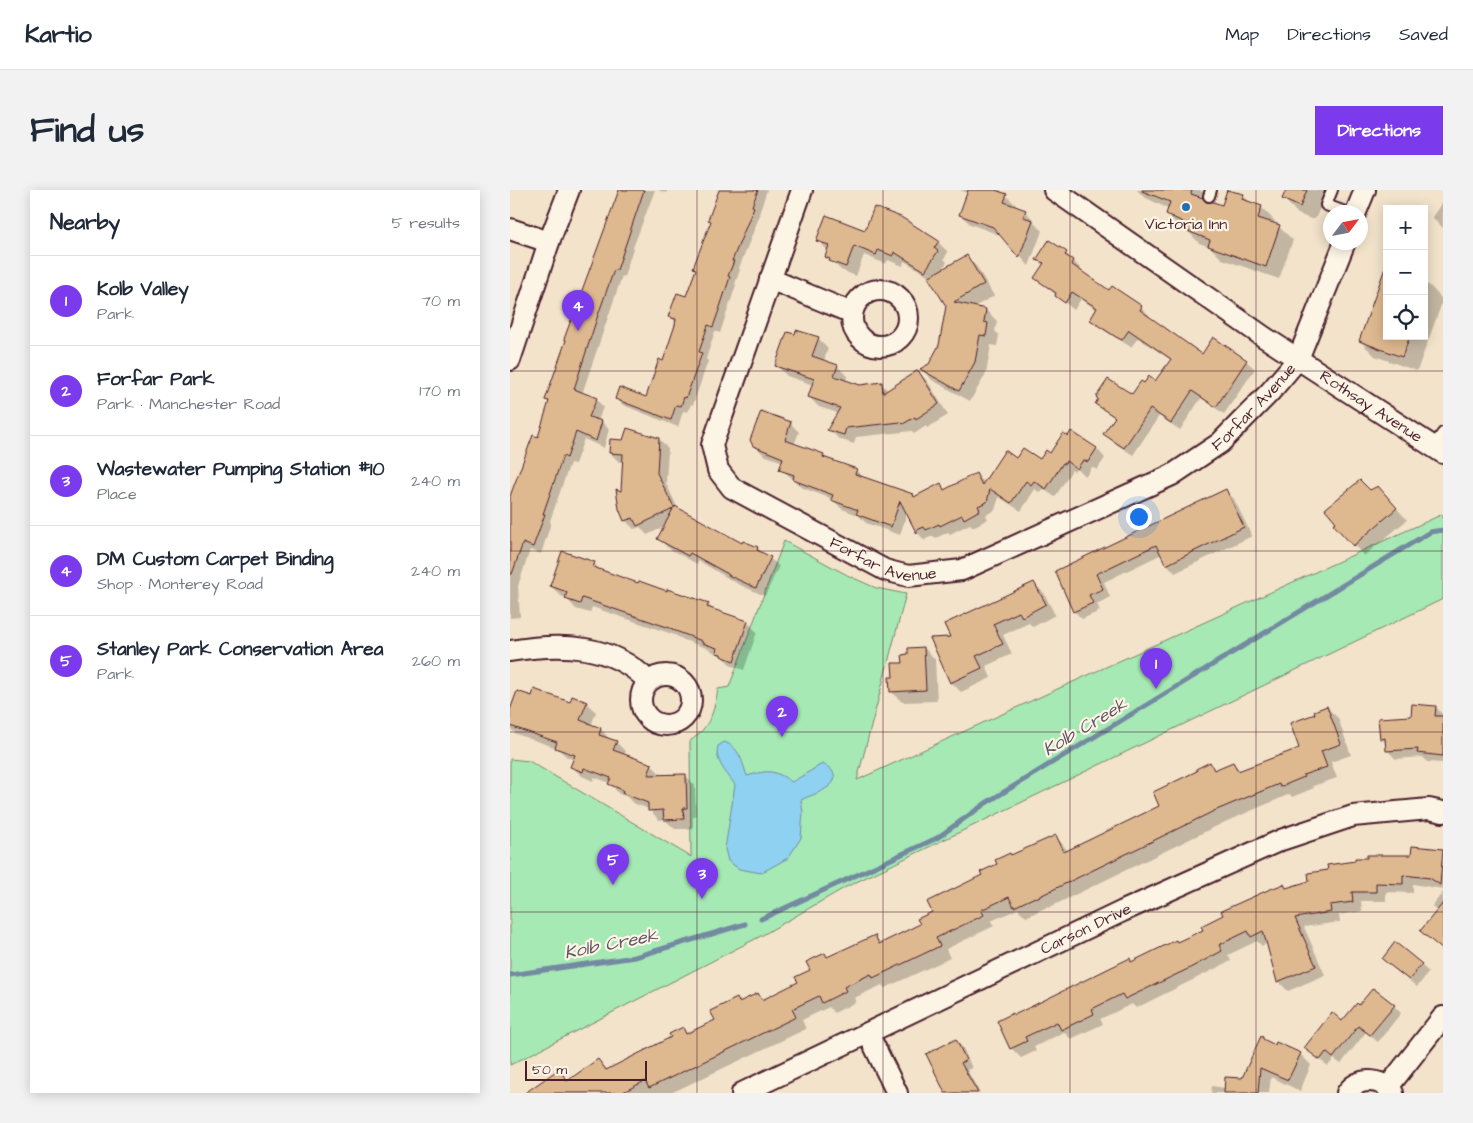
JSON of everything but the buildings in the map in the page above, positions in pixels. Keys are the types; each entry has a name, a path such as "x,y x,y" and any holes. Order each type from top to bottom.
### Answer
{"street":[{"path":"510,360 549,242 569,190"},
{"name":"Forfar Avenue","path":"802,190 712,445 718,470 732,488 885,570 908,576 962,570 1172,475 1220,442 1270,392 1298,359 1341,250"},
{"path":"1359,205 1365,190"},
{"name":"Forfar Avenue","path":"1061,192 1264,337 1298,359"},
{"path":"510,229 549,242"},
{"path":"770,279 852,313"},
{"name":"Rothsay Avenue","path":"1298,359 1440,444"},
{"path":"510,651 533,648 583,648 612,655 636,668 648,681"},
{"name":"Carson Drive","path":"742,1093 1122,912 1281,840 1352,816 1430,809 1443,812"},
{"path":"1347,1093 1357,1084 1367,1081 1378,1082 1390,1090 1443,1017"},
{"path":"868,1033 897,1093"}],"lane":[{"path":"1326,205 1332,190"}],"green space":[{"path":"1443,514 1443,599 846,887 761,936 510,1065 510,759 529,761 691,857 690,741 707,724 715,705 718,689 729,687 784,541 849,576 876,588 906,594 857,780"}],"water":[{"path":"724,742 734,747 737,751 747,776 770,772 792,782 822,764 832,770 834,774 834,779 828,787 801,800 803,812 801,838 788,858 761,873 739,869 728,861 725,849 735,785 722,767 718,757 718,746"}],"waterway":[{"name":"Kolb Creek","path":"761,919 937,838 986,803 1430,532 1443,530"},
{"name":"Kolb Creek","path":"510,975 635,957 745,924"}],"place":[{"name":"Victoria Inn","path":"1186,207"},
{"name":"DM Custom Carpet Binding","path":"578,331"},
{"name":"Kolb Valley","path":"1156,689"},
{"name":"Forfar Park","path":"782,737"},
{"name":"Stanley Park Conservation Area","path":"613,885"},
{"name":"Wastewater Pumping Station #10","path":"702,899"}]}
